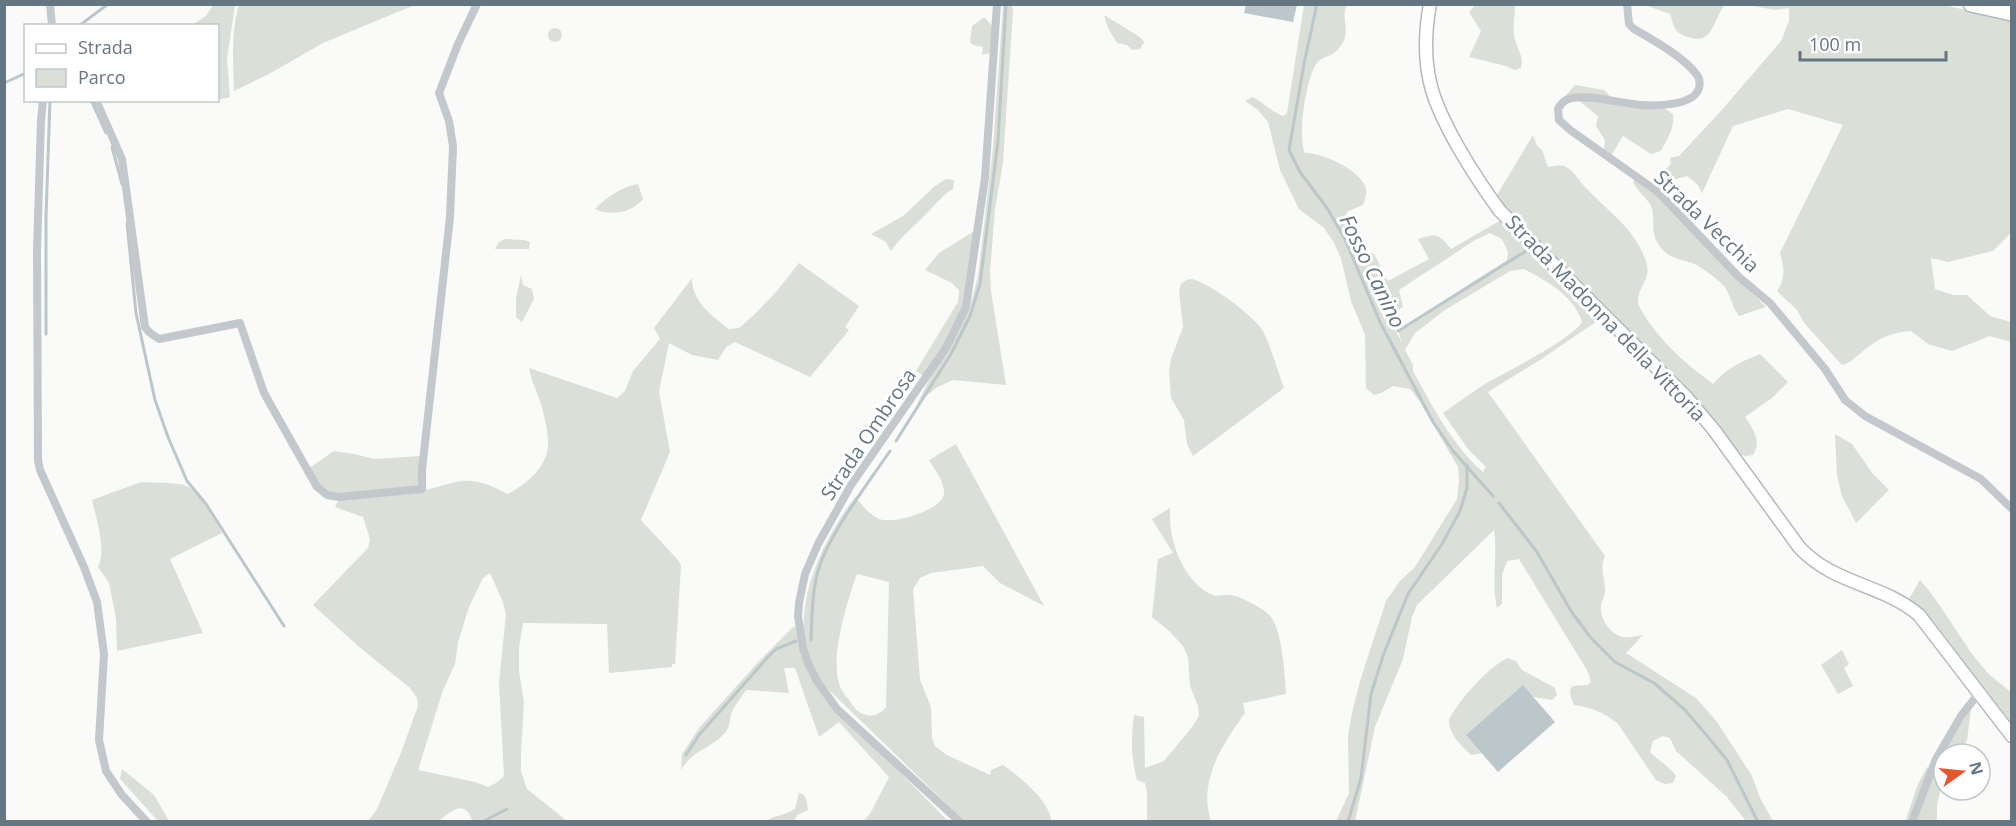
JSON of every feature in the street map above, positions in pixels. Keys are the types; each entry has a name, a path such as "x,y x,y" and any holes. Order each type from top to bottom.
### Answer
{"highway":[{"path":"1971,4 2012,14"}],"street":[{"path":"50,4 52,24"},
{"path":"97,102 122,159 145,327 149,332 159,339 240,323 264,393 317,487 327,495 339,497 422,489 422,470 450,217 453,146 449,121 439,93 477,4"},
{"name":"Strada Ombrosa","path":"960,822 837,709 817,681 808,663 803,648 798,610 805,574 818,544 851,485 946,348 966,307 985,178 997,4"},
{"name":"Strada Madonna della Vittoria","path":"1430,4 1425,40 1430,85 1452,134 1500,211 1688,398 1810,559 1822,568 1843,578 1888,594 1906,604 1919,615 2012,736"},
{"name":"Strada Vecchia","path":"1627,4 1629,24 1696,74 1700,86 1697,93 1687,101 1655,105 1583,98 1567,99 1558,108 1559,120 1658,192 1739,277 1770,303 1825,369 1845,400 1864,416 1981,479 2012,509"},
{"path":"43,102 40,120 37,251 38,460 44,480 84,567 97,602 104,654 99,740 106,771 122,795 147,822"},
{"path":"1912,822 1936,759 1961,716 1979,693"}],"green space":[{"path":"239,4 411,4 412,6 323,43 234,91 234,36"},
{"path":"213,5 235,5 227,59 230,97 219,100 219,24 194,24 206,16"},
{"path":"1003,5 1012,5 1013,10 1003,163 995,209 990,272 1006,385 953,380 936,388 917,404 970,307 978,276 993,148"},
{"path":"1304,5 1347,5 1345,9 1346,31 1341,46 1317,63 1309,81 1302,134 1305,153 1339,163 1355,174 1365,186 1363,205 1348,211 1345,216 1350,234 1358,247 1374,254 1388,281 1429,259 1418,239 1437,236 1451,249 1501,220 1600,319 1488,392 1605,556 1603,568 1605,590 1601,611 1607,626 1619,636 1643,635 1626,653 1696,698 1717,722 1752,776 1760,798 1773,821 1746,821 1726,796 1676,751 1670,738 1663,736 1653,741 1650,752 1676,776 1673,783 1665,784 1656,780 1618,724 1598,711 1574,705 1570,695 1571,688 1588,685 1591,681 1587,670 1519,559 1507,561 1502,575 1502,604 1497,608 1494,530 1417,605 1412,617 1403,659 1375,727 1355,821 1336,821 1349,793 1348,736 1352,713 1386,601 1400,581 1415,567 1457,499 1459,480 1458,467 1419,400 1410,389 1393,386 1374,395 1366,388 1365,335 1351,301 1341,258 1324,228 1299,209 1280,170 1268,122 1257,109 1245,101 1252,97 1283,116 1287,113","holes":["1490,233 1502,239 1508,252 1507,260 1398,330 1402,343 1390,320 1403,306 1399,290 1475,240","1524,269 1559,290 1573,305 1582,322 1566,337 1485,384 1443,413 1468,449 1486,467 1483,472 1462,450 1444,425 1413,371 1413,365 1405,350 1415,333 1445,310 1510,271"]},
{"path":"1475,5 1515,5 1514,36 1521,57 1521,68 1515,70 1469,57 1481,31 1469,12"},
{"path":"1645,5 1725,5 1709,34 1698,39 1678,32 1670,14"},
{"path":"1748,5 1943,5 2011,20 2011,233 1993,251 1948,262 1931,258 1935,289 1953,295 1967,295 1990,316 2011,322 2011,342 1990,336 1952,351 1928,344 1911,331 1879,340 1842,365 1805,324 1797,310 1777,291 1782,282 1783,272 1780,253 1843,125 1788,109 1733,126 1702,193 1698,185 1687,176 1662,183 1658,179 1671,164 1670,158 1679,156 1781,41 1789,21 1789,8 1775,10"},
{"path":"1104,15 1140,37 1144,42 1140,49 1132,50 1127,45 1117,43 1108,28"},
{"path":"983,18 992,26 990,53 982,55 983,47 970,42 972,26"},
{"path":"552,28 558,28 562,35 558,42 552,42 548,38 548,32"},
{"path":"1575,85 1604,90 1614,100 1654,102 1673,114 1672,129 1661,151 1651,154 1623,136 1611,156 1604,149 1605,140 1596,126 1598,116 1573,96 1563,99"},
{"path":"1533,135 1548,167 1562,166 1572,171 1636,241 1648,271 1638,297 1640,308 1656,332 1677,354 1713,384 1734,366 1760,354 1788,382 1772,398 1745,417 1757,440 1753,455 1746,456 1737,453 1503,206 1497,195"},
{"path":"946,179 954,180 953,189 904,235 891,251 886,242 871,234 903,216 935,186"},
{"path":"1635,179 1657,193 1685,225 1766,307 1739,316 1721,283 1695,264 1675,258 1665,252 1654,233 1650,204 1633,182"},
{"path":"638,184 643,199 633,207 614,213 595,209 615,193"},
{"path":"976,230 965,306 954,330 924,376 916,371 958,302 959,290 952,283 925,270 939,253"},
{"path":"505,239 530,242 529,249 495,249 499,242"},
{"path":"799,263 859,306 845,327 849,330 810,377 735,342 726,347 718,360 692,355 669,343 659,392 670,452 641,520 681,565 675,664 672,664 672,667 609,673 607,624 523,623 519,647 519,671 524,702 521,771 527,789 567,821 472,821 466,810 462,808 453,811 439,821 368,821 377,809 401,753 418,706 417,698 410,688 358,646 313,605 368,548 370,539 363,517 335,507 339,498 329,497 308,469 334,451 374,459 420,456 423,490 469,481 489,485 507,494 534,475 547,454 546,425 529,368 617,398 625,391 633,371 660,339 654,328 692,278 695,294 704,308 729,329 739,328 776,292","holes":["490,573 506,614 499,683 504,776 488,787 418,770 443,690 455,664 458,642 469,607 483,578"]},
{"path":"521,275 523,285 532,289 534,299 522,322 516,317 516,299"},
{"path":"1192,279 1209,286 1229,299 1260,327 1270,347 1284,388 1193,456 1187,444 1184,420 1171,398 1169,372 1171,359 1183,327 1179,290 1181,284"},
{"path":"1835,434 1852,444 1873,474 1889,490 1856,523 1842,496 1837,476"},
{"path":"956,444 1044,606 1000,583 983,566 931,573 920,578 913,589 920,680 931,707 932,738 935,746 947,755 990,775 991,770 1003,765 1040,797 1052,822 964,821 826,687 813,668 806,646 804,624 806,601 820,556 830,535 855,497 872,515 886,520 916,515 935,506 941,500 944,490 929,460","holes":["857,574 889,582 886,707 877,714 866,715 852,705 841,689 837,663 840,631"]},
{"path":"141,482 174,483 189,488 206,506 222,533 170,559 203,633 117,651 116,619 109,583 98,567 101,544 92,500"},
{"path":"1170,508 1174,544 1191,578 1213,595 1235,596 1252,603 1271,617 1278,632 1285,676 1286,694 1243,703 1245,713 1214,764 1210,778 1208,806 1211,821 1147,821 1145,783 1137,780 1134,764 1132,740 1134,715 1144,717 1145,768 1164,761 1199,716 1198,706 1190,686 1188,657 1183,646 1152,617 1158,559 1173,553 1152,519"},
{"path":"1920,580 1977,660 1989,674 2011,692 2011,728 1941,633 1909,599"},
{"path":"794,626 809,674 879,751 948,821 863,821 870,814 889,777 839,722 819,737 795,668 784,668 789,693 746,690 733,709 725,733 685,763 681,770 682,754 699,728"},
{"path":"1842,650 1849,664 1844,668 1853,686 1838,694 1821,665"},
{"path":"1508,658 1516,661 1522,670 1555,688 1557,695 1552,700 1533,697 1523,686 1467,735 1482,753 1471,755 1453,735 1449,720 1459,703 1475,685 1492,668"},
{"path":"1971,709 1967,740 1966,742 1950,742"},
{"path":"1927,767 1932,771 1932,802 1938,802 1937,821 1905,822 1918,784"},
{"path":"122,769 154,795 169,821 158,821 120,779"},
{"path":"799,793 805,797 808,810 797,815 794,821 765,821 795,809"}],"shaded area":[{"path":"1246,4 1297,5 1293,22 1244,13"},
{"path":"1523,685 1555,722 1498,772 1466,735"}],"waterway":[{"path":"82,24 108,4"},
{"path":"896,441 951,354 970,316 980,284 998,141 1006,4"},
{"name":"Fosso Canino","path":"1317,4 1289,150 1300,172 1327,208 1345,239 1380,322 1433,422 1453,451 1493,496"},
{"path":"4,83 24,74"},
{"path":"46,334 46,216 50,102"},
{"path":"92,102 106,133"},
{"path":"112,147 122,184"},
{"path":"127,223 136,313 155,400 168,437 187,481 206,504 284,626"},
{"path":"1398,331 1526,251"},
{"path":"811,640 815,588 823,557 850,509 890,451"},
{"path":"1348,822 1361,778 1371,694 1384,653 1408,594 1442,544 1460,511 1467,488 1467,465"},
{"name":"Fosso Canino","path":"1499,503 1537,552 1571,611 1590,637 1615,662 1654,683 1685,710 1727,760 1758,822"},
{"path":"686,755 699,735 767,658 776,649 796,641"},
{"path":"482,822 507,809"}]}
